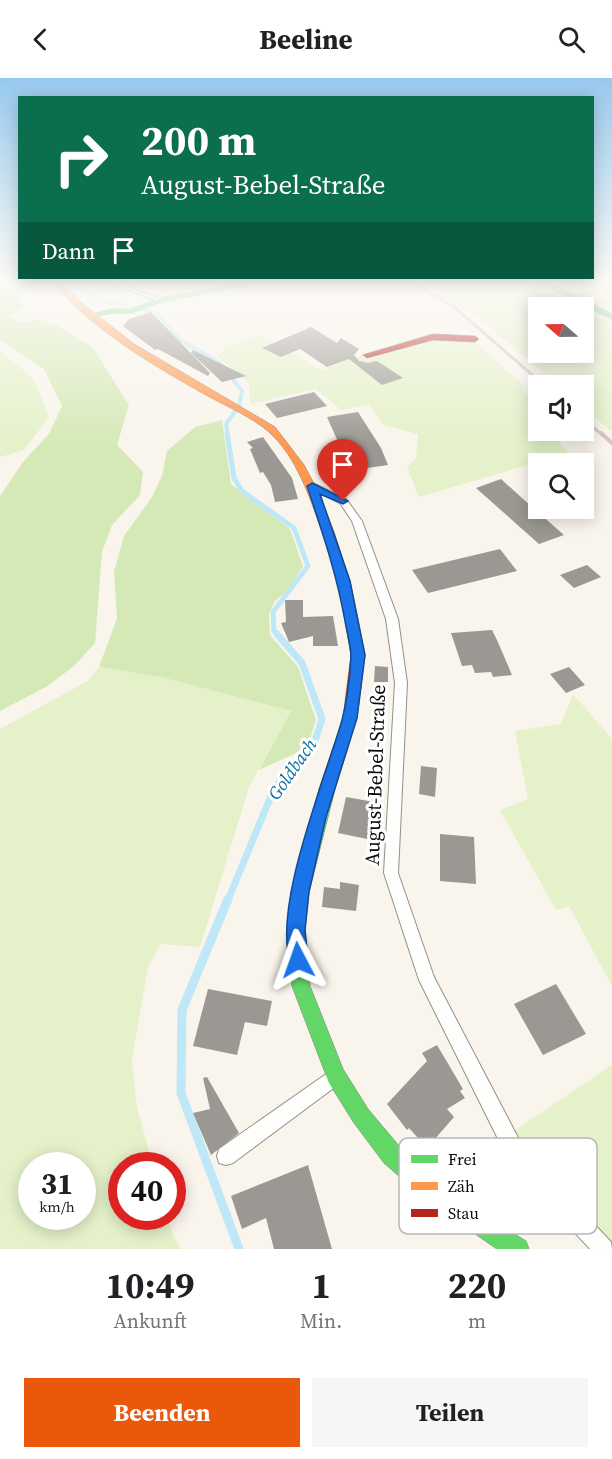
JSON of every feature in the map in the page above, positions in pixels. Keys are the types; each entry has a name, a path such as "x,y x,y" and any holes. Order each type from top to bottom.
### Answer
{"street":[{"name":"August-Bebel-Straße","path":"117,337 156,365 272,429 282,439 312,486 344,581 358,655 350,718 318,817 300,892 296,930 301,986 336,1076 361,1116 399,1161"},
{"path":"367,355 433,337 475,339"},
{"name":"August-Bebel-Straße","path":"493,1234 518,1249"}],"lane":[{"name":"August-Bebel-Straße","path":"312,486 343,501 357,521 392,619 401,683 391,873 427,980 508,1138"},
{"path":"226,1156 336,1076"},
{"name":"August-Bebel-Straße","path":"590,1234 604,1249"}],"green space":[{"path":"0,337 75,337 93,348 129,405 117,445 143,472 140,495 112,525 102,552 95,643 74,666 46,687 0,711 0,496 23,462 49,434 62,406 44,369 0,340"},
{"path":"255,337 263,337 322,370 373,351 433,337 472,339 519,381 528,397 528,441 558,441 568,453 528,453 528,465 419,497 407,467 416,458 418,434 383,425 369,404 341,410 316,389 250,404 249,383 217,356 226,347"},
{"path":"501,337 528,337 528,360"},
{"path":"594,337 612,337 612,432 594,417 594,375 546,375 532,363 594,363"},
{"path":"0,351 33,378 49,417 24,450 0,457"},
{"path":"222,420 231,484 290,529 303,566 288,590 274,602 269,615 270,635 298,667 316,720 307,748 259,770 291,711 161,677 99,667 117,618 114,572 124,536 152,497 162,476 167,451 195,427"},
{"path":"99,667 161,677 291,711 249,787 200,947 161,944 148,967 132,1059 137,1108 149,1152 108,1152 108,1230 171,1230 181,1249 0,1249 0,729 88,681"},
{"path":"573,694 612,739 612,986 569,906 556,910 500,810 528,799 515,731 561,724"},
{"path":"612,1065 612,1241 597,1228 597,1138 519,1138 514,1131"}],"building":[{"path":"137,337 175,337 210,373 208,376 158,349 155,350"},
{"path":"288,337 327,337 337,343 341,338 359,349 354,355 359,361 368,363 377,361 403,378 382,385 349,359 327,367 300,349 281,357 262,348"},
{"path":"193,350 246,376 222,382 191,353"},
{"path":"314,392 327,406 277,418 265,404"},
{"path":"358,412 381,448 388,465 333,473 325,456 343,453 327,417"},
{"path":"263,437 292,478 298,499 275,502 271,485 263,472 260,473 250,449 253,448 247,442"},
{"path":"501,479 528,503 528,519 546,519 564,535 539,544 476,488"},
{"path":"500,549 517,571 428,593 412,570"},
{"path":"587,565 601,577 574,588 560,575"},
{"path":"285,600 303,600 303,617 333,616 338,646 313,646 313,636 289,642 281,623 286,622"},
{"path":"492,630 512,675 493,677 491,672 475,673 472,665 462,666 451,633"},
{"path":"375,666 388,667 388,682 374,682"},
{"path":"569,667 585,685 566,693 550,674"},
{"path":"421,766 437,768 435,797 419,794"},
{"path":"346,797 374,802 367,839 338,833"},
{"path":"440,834 474,837 476,884 440,881"},
{"path":"340,882 359,885 356,911 322,907 324,887 340,889"},
{"path":"556,984 586,1034 543,1055 514,1004"},
{"path":"208,989 272,1001 267,1026 245,1022 237,1055 193,1046"},
{"path":"437,1045 463,1089 460,1091 465,1098 447,1109 454,1117 436,1138 418,1138 409,1128 407,1130 387,1104 427,1061 422,1053"},
{"path":"207,1077 239,1133 211,1155 193,1113 210,1109 203,1078"},
{"path":"308,1165 332,1249 274,1249 266,1218 242,1229 231,1196"}],"waterway":[{"name":"Goldbach","path":"177,337 220,363 242,391 239,406 226,424 228,435"},
{"name":"Goldbach","path":"227,433 234,478 242,491 294,528 308,566 273,612 274,631 277,634"},
{"name":"Goldbach","path":"228,900 273,791 283,777 302,762 314,744 322,719 302,663 277,634"},
{"name":"Goldbach","path":"228,899 182,1010 181,1093 239,1249"}],"railway":[{"path":"488,337 532,375"},
{"path":"594,428 602,435"},
{"path":"601,433 612,443"}],"traffic: fast":[{"path":"327,789 300,892 296,930 301,986 336,1076 361,1116 399,1161"},
{"path":"493,1234 518,1249"}],"traffic: slow":[{"path":"118,337 186,380 272,429 299,465 328,532"}],"traffic: jam":[{"path":"367,355 433,337 475,339"},
{"path":"327,789 350,718 358,655 344,581 328,532"}],"route":[{"path":"298,960 296,930 300,892 318,817 350,718 358,655 344,581 312,486 343,501"}]}
